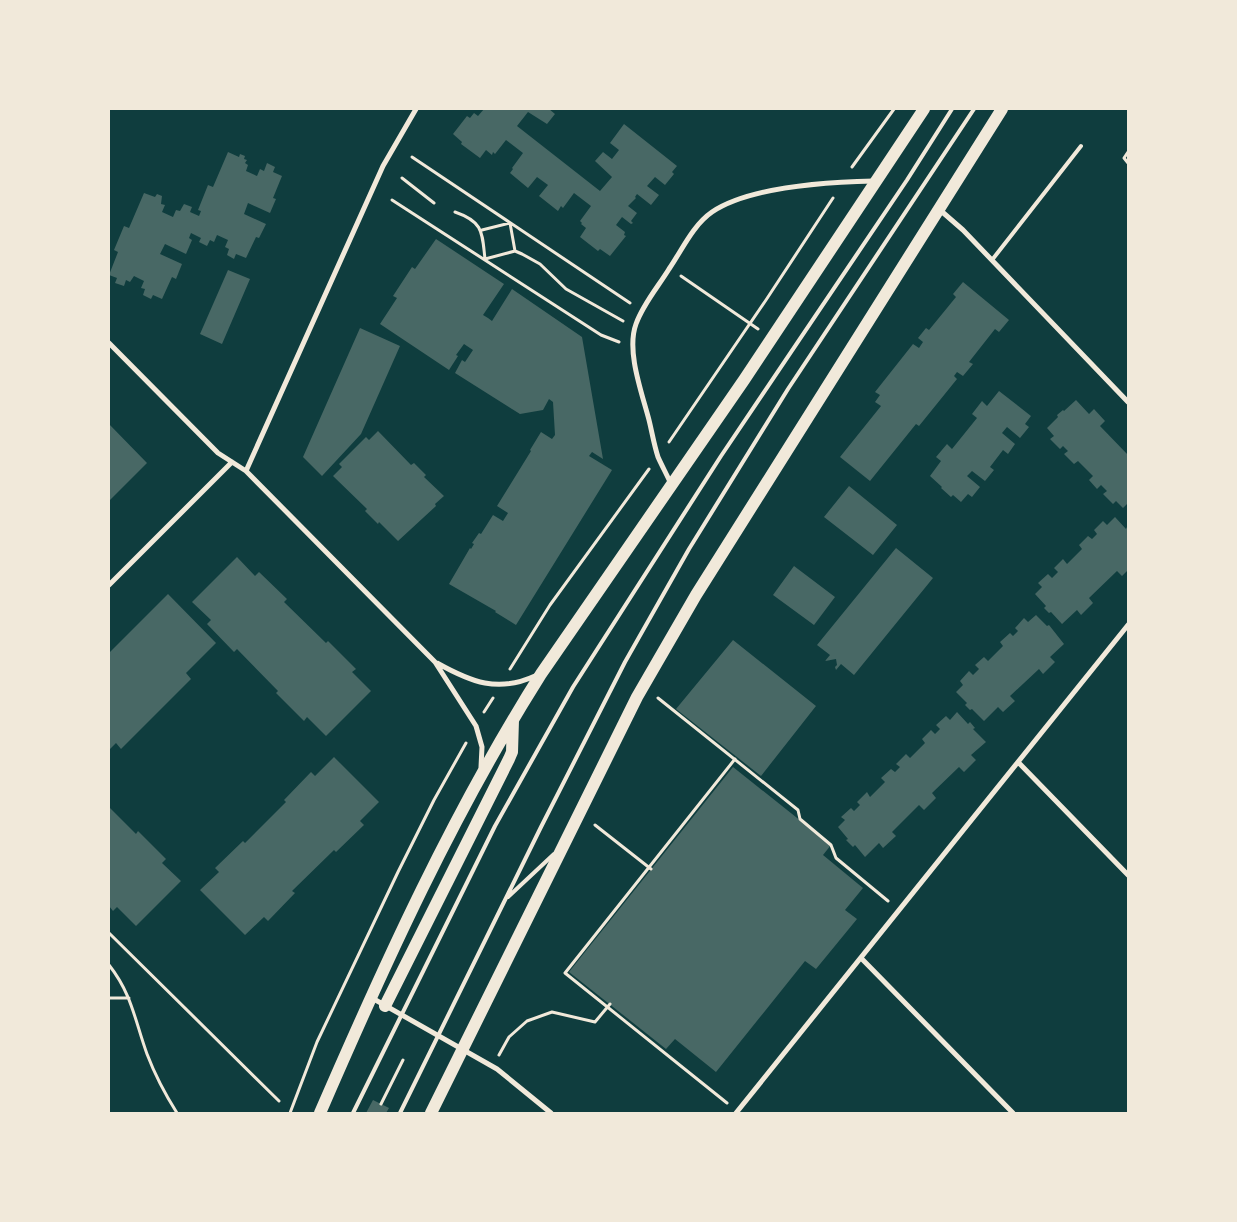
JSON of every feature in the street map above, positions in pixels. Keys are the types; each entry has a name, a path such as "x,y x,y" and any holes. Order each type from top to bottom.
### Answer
{"main road":[{"path":"320,1113 370,997 435,862 513,718 924,109"},
{"path":"431,1113 637,697 696,595 1002,109"},
{"path":"385,1006 509,759 512,752 513,718"}],"street":[{"path":"246,471 384,166 416,109"},
{"path":"671,486 658,456 639,384 633,340 636,325 643,309 695,229 712,212 737,200 762,193 808,185 877,181"},
{"path":"938,208 963,230 1128,402"},
{"path":"109,343 218,453 246,471 435,662 476,726 482,746 481,774"},
{"path":"109,585 232,462"},
{"path":"736,1113 1128,625"},
{"path":"435,662 462,677 478,682 500,685 520,683 541,674"},
{"path":"1018,762 1128,875"},
{"path":"861,958 1013,1113"},
{"path":"370,997 497,1069 551,1113"}],"lane":[{"path":"353,1113 495,826 573,686 721,456 907,180 952,109"},
{"path":"400,1113 625,662 689,549 788,389 974,109"},
{"path":"992,260 1081,146"},
{"path":"505,901 562,846"}],"path":[{"path":"1128,152 1124,158 1128,162"},
{"path":"412,157 630,303"},
{"path":"402,178 434,203"},
{"path":"392,200 602,335 620,342"},
{"path":"456,212 470,219 482,230 485,259"},
{"path":"482,230 510,223"},
{"path":"510,223 515,251"},
{"path":"485,259 515,251 531,258 571,292 623,322"},
{"path":"681,276 759,329"},
{"path":"657,697 798,810 800,819 832,844 836,858 890,903"},
{"path":"729,1105 608,1006 564,973 650,868 735,759"},
{"path":"595,825 650,868"},
{"path":"109,932 279,1101"},
{"path":"109,965 130,998 147,1053 158,1080 176,1113"},
{"path":"109,998 130,998"},
{"path":"499,1056 509,1037 527,1021 552,1012 595,1022 608,1006"},
{"path":"381,1104 403,1060"}],"building":[{"path":"484,109 549,109 555,114 547,124 528,112 517,126 600,191 612,177 595,161 603,152 612,159 619,150 610,143 624,124 677,166 672,172 674,174 665,185 655,177 647,186 659,195 651,205 637,194 636,198 628,206 637,213 631,221 633,223 631,224 622,217 616,225 625,232 624,235 626,236 610,256 600,249 598,251 580,237 586,228 580,221 591,206 574,193 563,208 561,206 558,211 539,196 548,185 537,177 528,188 510,173 523,153 506,140 495,154 493,152 492,155 486,150 480,158 461,144 462,142 453,134 467,116 470,118 474,113 478,116"},
{"path":"228,152 239,157 240,154 245,156 244,159 247,160 245,163 248,165 246,171 257,176 260,169 264,171 267,163 275,167 273,172 282,176 273,198 276,199 270,213 248,203 244,214 266,224 259,238 256,237 246,258 236,254 234,259 227,255 229,249 225,247 228,240 217,235 214,242 210,240 207,246 199,242 201,238 191,233 189,238 192,240 186,254 165,244 160,254 182,264 176,279 172,277 162,299 153,295 151,299 143,295 145,289 141,288 144,281 134,276 130,282 126,280 124,286 115,283 117,278 109,275 118,252 114,250 124,226 129,228 144,193 155,197 157,194 162,196 161,204 165,205 162,212 173,217 176,210 180,211 184,204 192,207 190,212 199,216 201,211 198,210 208,185 213,187"},
{"path":"436,239 504,284 483,315 492,321 512,289 582,337 603,459 592,452 589,456 612,470 516,625 496,611 449,584 474,544 472,543 479,533 481,534 493,515 503,521 508,513 497,506 541,432 552,439 555,435 553,402 549,399 543,410 520,414 455,373 462,360 465,362 473,350 464,344 449,370 380,324 397,298 393,296 412,267 415,269"},
{"path":"228,270 250,279 222,344 200,334"},
{"path":"963,282 1009,320 999,332 995,329 969,362 973,364 963,376 957,372 954,376 957,379 919,426 916,424 870,481 840,457 881,406 875,402 880,395 875,392 913,344 919,348 923,342 918,338 926,328 929,330 956,297 953,294"},
{"path":"360,328 400,346 361,434 322,476 303,457"},
{"path":"999,391 1031,416 1025,424 1029,427 1020,438 1007,427 1002,433 1015,444 1008,454 1003,450 990,467 994,470 985,481 972,471 967,476 980,487 972,497 968,494 961,502 953,495 951,497 930,476 941,461 936,457 947,444 952,449 977,418 972,414 982,401 987,406"},
{"path":"1076,400 1089,414 1094,409 1105,421 1100,426 1128,455 1128,503 1123,508 1116,501 1113,504 1103,494 1107,491 1101,485 1097,489 1089,480 1093,476 1078,461 1074,464 1064,454 1068,451 1063,446 1060,449 1050,439 1054,436 1047,428 1058,417 1057,415"},
{"path":"109,424 147,463 109,501"},
{"path":"378,431 411,465 414,463 426,475 424,477 444,496 435,504 436,506 398,541 365,511 367,509 333,476 342,467 339,464 366,437 369,440"},
{"path":"849,486 897,525 873,555 824,517"},
{"path":"1115,517 1126,529 1128,528 1128,570 1122,576 1117,571 1089,598 1093,603 1081,615 1077,610 1062,624 1051,612 1049,613 1044,608 1046,606 1035,594 1042,587 1038,583 1048,574 1052,578 1058,572 1054,568 1063,559 1067,564 1082,549 1079,545 1088,536 1092,539 1097,534 1094,530 1103,521 1107,525"},
{"path":"896,548 933,578 854,675 841,664 836,670 836,659 825,661 830,655 817,645"},
{"path":"237,557 255,576 259,572 287,599 284,602 356,669 352,672 371,691 326,736 307,717 304,721 237,649 234,652 207,624 211,620 192,602"},
{"path":"794,566 835,597 814,625 773,595"},
{"path":"168,594 216,643 186,673 191,679 121,749 116,743 109,750 109,653"},
{"path":"1036,615 1047,626 1049,625 1064,644 1050,657 1055,662 1043,674 1039,669 1010,696 1015,701 1003,712 998,707 984,721 965,705 967,703 956,692 963,685 960,681 969,671 973,675 979,669 975,665 984,657 988,661 1003,646 1000,642 1010,633 1013,636 1018,631 1015,628 1024,618 1028,622"},
{"path":"733,640 816,706 761,776 676,709"},
{"path":"957,712 968,724 970,722 975,728 973,729 986,742 971,755 976,760 964,772 959,767 932,793 936,798 924,810 919,805 892,832 896,836 883,848 879,843 865,857 855,845 853,847 846,840 848,839 838,827 845,820 841,817 851,808 854,811 860,805 857,802 867,792 870,797 885,782 881,778 891,769 895,772 900,767 896,764 906,754 910,758 925,743 922,739 931,730 935,734 940,729 936,725 946,716 950,720"},
{"path":"334,757 379,802 360,821 364,825 336,852 334,850 292,891 295,893 268,921 264,917 245,935 200,890 219,872 215,868 243,841 245,843 286,802 284,800 311,772 315,776"},
{"path":"733,767 831,845 823,855 863,888 845,910 857,919 816,969 805,961 716,1072 675,1039 666,1049 569,972"},
{"path":"109,807 136,834 138,831 166,859 162,863 181,881 136,926 117,907 113,911 109,906"},
{"path":"373,1100 389,1108 386,1113 366,1113"}]}
